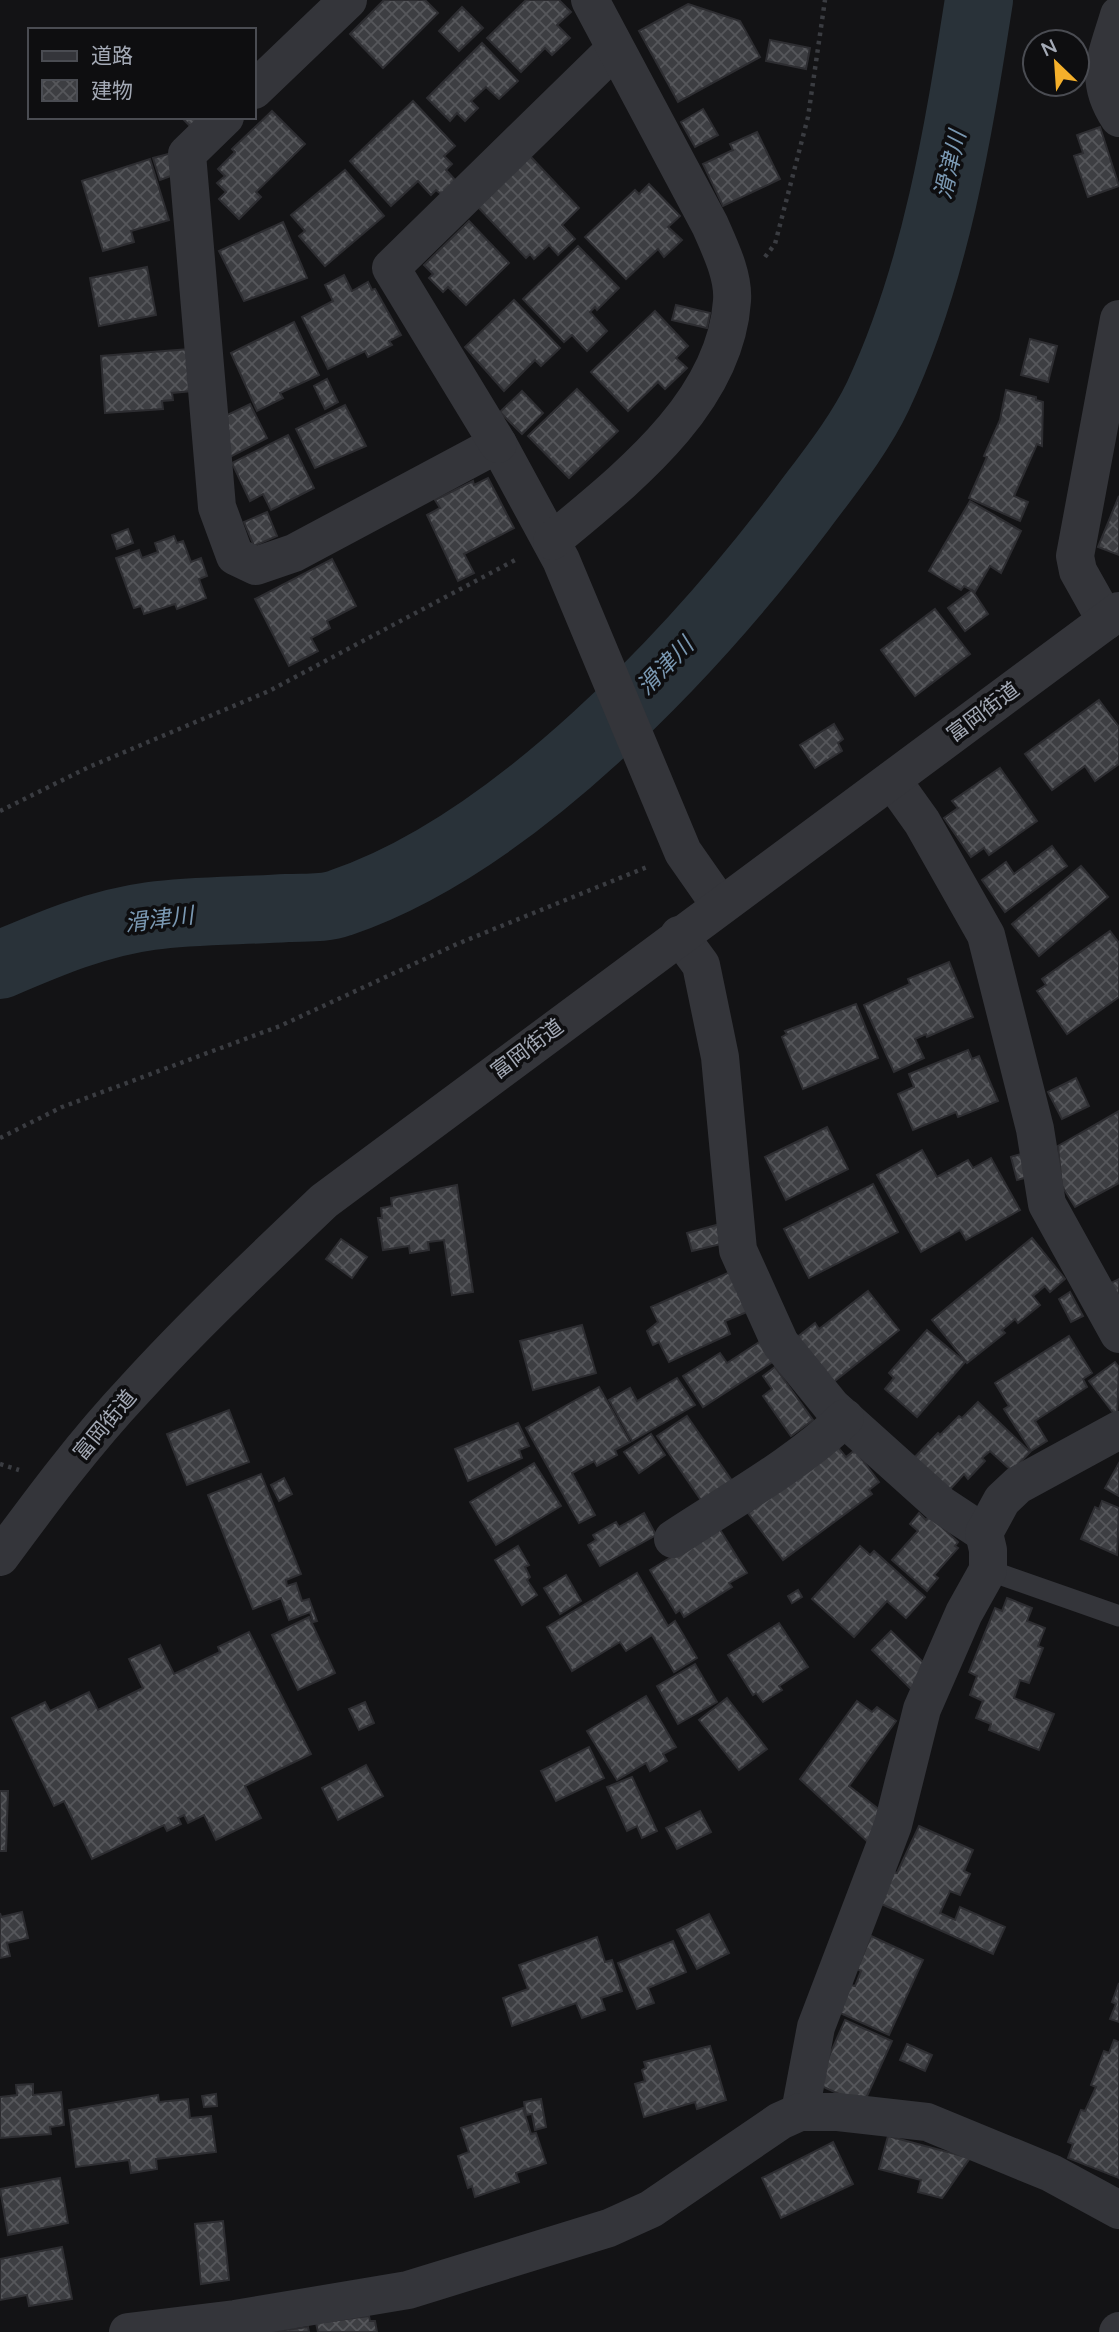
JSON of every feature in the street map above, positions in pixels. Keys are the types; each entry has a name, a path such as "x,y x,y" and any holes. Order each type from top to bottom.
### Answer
{"street":[{"path":"256,88 348,0"},
{"path":"556,551 633,473 702,394 726,335 733,299 725,258 710,225 590,0"},
{"path":"1119,15 1102,71 1104,89 1119,118"},
{"path":"615,49 391,268 498,444 556,551 682,848 720,905"},
{"path":"223,119 187,154 218,507 235,556 256,566 294,553 498,444"},
{"path":"1112,616 1078,571 1075,556 1119,319"},
{"name":"富岡街道","path":"0,1558 51,1488 132,1392 215,1304 324,1201 1112,616"},
{"path":"892,780 922,822 986,935 1035,1129 1047,1204 1119,1334"},
{"path":"679,935 701,965 720,1057 738,1250 780,1343 845,1418 940,1504 986,1551"},
{"path":"673,1539 783,1467 827,1435 845,1418"},
{"path":"800,2112 816,2027 893,1825 922,1709 964,1613 1002,1500 1018,1485 1119,1430"},
{"path":"128,2332 235,2319 408,2290 609,2228 651,2209 780,2121 800,2112 838,2112 927,2122 1051,2173 1119,2210"}],"lane":[{"path":"986,1551 1119,1616"}],"path":[{"path":"733,299 775,244 807,117 825,0"},
{"path":"0,811 89,767 269,691 556,551"},
{"path":"0,1138 61,1107 280,1026 457,944 682,848"}],"building":[{"path":"384,0 425,0 438,13 383,68 350,34"},
{"path":"526,0 559,0 571,12 557,25 570,38 552,55 545,48 521,72 487,38"},
{"path":"688,4 740,21 760,57 678,102 639,31"},
{"path":"462,7 483,28 459,51 439,31"},
{"path":"770,40 810,48 806,69 766,61"},
{"path":"482,43 518,81 499,99 486,87 471,101 478,108 465,121 457,113 450,121 427,98"},
{"path":"413,101 455,146 444,156 452,164 446,170 456,181 442,195 436,190 431,195 418,181 391,206 350,161"},
{"path":"703,109 718,135 695,147 681,122"},
{"path":"272,111 305,144 256,192 261,197 239,219 219,199 226,192 217,183 225,176 218,169 235,152 232,149"},
{"path":"185,119 208,119 195,131"},
{"path":"1100,127 1119,186 1088,197 1074,156 1083,153 1077,135"},
{"path":"757,132 780,179 723,206 703,164 733,150 730,144"},
{"path":"176,152 179,173 160,180 153,158"},
{"path":"530,156 579,208 562,225 575,239 558,255 549,245 534,259 530,254 526,258 477,206"},
{"path":"150,159 169,220 131,231 134,242 103,251 82,181"},
{"path":"345,170 384,216 325,266 299,236 305,231 291,215"},
{"path":"649,184 680,216 668,227 682,240 664,257 658,249 626,279 585,237 635,190 639,194"},
{"path":"469,221 509,263 466,305 448,287 443,292 429,278 433,274 424,265"},
{"path":"283,222 307,278 244,301 219,251"},
{"path":"578,246 619,288 597,310 595,307 590,312 607,331 587,351 572,335 564,342 523,299"},
{"path":"147,267 156,315 99,326 90,278"},
{"path":"344,275 352,291 368,282 372,290 375,289 401,335 389,341 392,345 368,357 365,351 328,369 302,317 333,301 325,285"},
{"path":"514,300 560,348 541,366 535,360 504,391 465,347"},
{"path":"676,305 710,313 707,328 672,320"},
{"path":"655,311 688,346 676,358 687,368 665,389 658,382 628,411 591,372"},
{"path":"294,322 319,375 280,393 283,398 257,411 231,353"},
{"path":"1030,339 1057,346 1048,382 1021,375"},
{"path":"189,349 192,391 172,393 173,400 162,401 163,409 105,413 101,356"},
{"path":"327,379 338,402 325,409 314,386"},
{"path":"577,389 618,431 569,478 528,436"},
{"path":"1006,390 1036,397 1036,400 1043,402 1042,446 1037,444 1014,496 1028,502 1020,521 969,498 1000,420"},
{"path":"522,391 543,413 522,434 500,412"},
{"path":"250,404 267,438 230,457 227,415"},
{"path":"345,405 366,446 315,468 296,429"},
{"path":"288,435 314,488 271,510 263,494 250,501 232,463"},
{"path":"488,478 514,528 464,554 474,573 458,581 427,515 440,508 435,500 473,481 474,485"},
{"path":"1119,496 1119,555 1098,547"},
{"path":"970,501 1021,531 1001,573 990,566 975,592 964,586 961,590 929,571"},
{"path":"267,512 277,536 254,546 244,522"},
{"path":"128,529 133,543 117,549 112,535"},
{"path":"174,536 177,543 183,541 191,562 201,558 207,576 199,579 206,598 177,609 175,604 144,614 141,606 134,608 116,558 139,550 142,558 158,552 155,543"},
{"path":"332,559 356,606 327,621 330,628 311,638 318,651 289,666 255,599"},
{"path":"972,590 988,614 965,631 948,608"},
{"path":"935,609 970,654 915,696 881,650"},
{"path":"1099,700 1119,727 1119,764 1095,781 1085,766 1052,790 1025,754"},
{"path":"834,724 843,739 838,743 842,751 815,768 800,745"},
{"path":"1000,768 1037,821 989,855 984,848 971,857 944,818 958,808 952,801"},
{"path":"1052,846 1067,866 1005,912 982,880 1006,862 1014,874"},
{"path":"1081,866 1108,897 1039,956 1012,924"},
{"path":"1110,931 1119,943 1119,997 1067,1034 1037,991 1046,985 1042,979"},
{"path":"949,962 973,1017 927,1037 926,1034 915,1039 924,1058 894,1072 864,1005 910,984 908,979"},
{"path":"856,1004 878,1058 803,1089 782,1037 787,1034 785,1031"},
{"path":"968,1050 972,1059 979,1056 998,1101 958,1117 956,1112 913,1130 898,1094 914,1087 909,1074"},
{"path":"1076,1078 1089,1106 1062,1119 1048,1092"},
{"path":"1119,1111 1119,1183 1075,1207 1062,1186 1058,1146"},
{"path":"827,1127 848,1169 786,1200 765,1157"},
{"path":"922,1150 937,1177 968,1160 973,1168 991,1158 1020,1210 966,1240 960,1230 921,1252 877,1175"},
{"path":"1021,1154 1028,1177 1017,1180 1011,1157"},
{"path":"873,1184 898,1232 809,1278 784,1229"},
{"path":"457,1185 473,1292 452,1295 444,1240 428,1242 429,1250 410,1253 409,1246 383,1250 378,1218 382,1218 381,1208 392,1206 391,1198"},
{"path":"720,1224 725,1243 692,1251 687,1233"},
{"path":"1032,1238 1065,1279 1050,1292 1045,1286 1033,1296 1040,1305 1018,1323 1015,1319 1002,1330 1005,1333 967,1363 932,1320"},
{"path":"341,1239 367,1257 352,1278 326,1259"},
{"path":"730,1272 747,1312 725,1321 730,1334 669,1362 659,1342 653,1345 647,1331 658,1322 651,1307"},
{"path":"1119,1279 1119,1317 1109,1284"},
{"path":"868,1291 899,1330 826,1388 796,1338 815,1323 819,1329"},
{"path":"1070,1292 1083,1316 1071,1322 1059,1299"},
{"path":"582,1325 596,1373 533,1390 520,1341"},
{"path":"927,1330 965,1362 917,1417 885,1389 894,1378 889,1373"},
{"path":"1069,1336 1092,1373 1083,1379 1087,1387 1035,1421 1047,1441 1031,1451 1004,1409 1009,1406 995,1383"},
{"path":"761,1341 774,1361 703,1407 683,1376 720,1353 727,1363"},
{"path":"1115,1362 1119,1367 1117,1418 1089,1381"},
{"path":"775,1367 813,1420 791,1436 763,1396 772,1389 763,1376"},
{"path":"677,1378 695,1405 632,1441 609,1400 630,1388 637,1401"},
{"path":"599,1387 630,1442 615,1450 617,1455 597,1466 594,1461 572,1473 595,1515 579,1523 526,1428"},
{"path":"978,1402 1030,1452 1012,1471 990,1451 982,1458 985,1461 968,1479 964,1474 944,1496 908,1464 938,1433 940,1435 959,1416 962,1418"},
{"path":"229,1410 249,1462 187,1485 167,1434"},
{"path":"687,1416 735,1485 705,1506 657,1436"},
{"path":"518,1423 529,1446 519,1450 522,1458 468,1481 455,1449"},
{"path":"651,1434 665,1455 639,1473 624,1452"},
{"path":"838,1447 846,1457 855,1450 879,1482 869,1490 872,1494 783,1560 748,1513"},
{"path":"534,1463 561,1506 496,1545 470,1502"},
{"path":"1119,1463 1119,1496 1105,1488"},
{"path":"261,1474 301,1574 286,1580 287,1586 296,1583 302,1601 309,1599 317,1621 313,1622 310,1612 289,1620 281,1598 253,1609 208,1495"},
{"path":"284,1478 292,1494 279,1501 271,1485"},
{"path":"1102,1501 1119,1508 1117,1555 1081,1539 1095,1507 1099,1509"},
{"path":"644,1513 656,1535 600,1566 588,1545 596,1540 593,1535 616,1522 619,1527"},
{"path":"919,1513 926,1520 930,1516 958,1542 955,1546 958,1548 934,1575 938,1578 927,1591 892,1560 918,1531 910,1524"},
{"path":"719,1528 747,1573 729,1583 732,1587 684,1617 680,1610 676,1613 650,1570"},
{"path":"518,1546 529,1565 525,1567 530,1577 527,1580 537,1595 522,1605 495,1560"},
{"path":"860,1546 870,1555 874,1551 925,1597 906,1618 887,1601 854,1637 812,1599"},
{"path":"637,1573 668,1626 675,1621 697,1658 674,1672 652,1635 626,1651 620,1642 572,1671 547,1627"},
{"path":"566,1575 581,1601 560,1614 544,1588"},
{"path":"798,1590 802,1597 792,1603 788,1596"},
{"path":"1007,1598 1032,1608 1027,1621 1045,1628 1038,1646 1043,1648 1029,1683 1020,1680 1014,1698 1054,1714 1039,1750 989,1730 991,1724 976,1718 983,1701 970,1695 977,1676 969,1672 995,1608 1002,1611"},
{"path":"309,1617 335,1673 298,1690 272,1635"},
{"path":"779,1623 808,1667 779,1686 782,1690 763,1702 756,1693 753,1695 728,1655"},
{"path":"891,1631 927,1666 914,1692 872,1650"},
{"path":"249,1632 311,1754 245,1786 261,1818 216,1840 204,1815 188,1823 184,1815 178,1818 181,1824 167,1831 164,1825 92,1859 64,1801 54,1806 12,1718 45,1702 50,1711 89,1692 98,1710 143,1688 129,1659 160,1645 174,1674 220,1652 218,1647"},
{"path":"695,1664 717,1702 678,1724 657,1686"},
{"path":"646,1696 676,1747 663,1754 667,1761 650,1771 646,1763 617,1780 587,1731"},
{"path":"727,1698 767,1749 739,1770 699,1720"},
{"path":"857,1701 872,1712 877,1707 896,1721 849,1786 880,1810 870,1844 800,1779"},
{"path":"365,1702 374,1723 359,1730 349,1709"},
{"path":"589,1747 604,1778 556,1801 541,1771"},
{"path":"366,1765 383,1796 338,1820 322,1788"},
{"path":"632,1777 657,1831 642,1838 637,1826 627,1831 607,1787"},
{"path":"0,1791 8,1791 6,1851 0,1851"},
{"path":"700,1811 711,1832 677,1849 666,1828"},
{"path":"919,1826 973,1850 964,1871 970,1874 960,1895 950,1891 940,1913 955,1920 960,1907 1005,1927 993,1954 879,1903 893,1872 897,1873"},
{"path":"22,1912 28,1938 7,1943 10,1956 0,1958 0,1913 1,1917"},
{"path":"709,1914 729,1953 697,1969 677,1930"},
{"path":"871,1936 923,1960 889,2035 838,2012 850,1985 855,1986 861,1971 857,1969"},
{"path":"597,1937 605,1962 612,1960 622,1991 601,1998 605,2010 582,2018 576,2003 512,2026 503,1998 528,1989 519,1965"},
{"path":"673,1941 686,1972 648,1988 654,2003 637,2009 618,1963"},
{"path":"1119,1983 1119,2022 1110,2019 1116,2004 1112,2002"},
{"path":"845,2020 892,2041 863,2105 817,2084"},
{"path":"1114,2040 1119,2042 1119,2178 1068,2158 1073,2144 1068,2142 1081,2110 1085,2111 1096,2087 1091,2085 1104,2051 1109,2053"},
{"path":"907,2044 932,2055 925,2071 900,2060"},
{"path":"710,2046 726,2100 697,2109 695,2102 644,2117 635,2084 645,2081 642,2070 646,2068 644,2062"},
{"path":"33,2084 33,2095 61,2092 64,2125 50,2127 51,2134 0,2138 0,2097 17,2095 16,2085"},
{"path":"216,2094 217,2106 204,2107 202,2096"},
{"path":"158,2095 159,2102 188,2099 190,2118 211,2116 216,2152 156,2159 157,2169 131,2173 129,2160 76,2167 69,2110"},
{"path":"541,2099 546,2127 535,2130 532,2114 526,2115 524,2102"},
{"path":"523,2108 531,2134 536,2133 546,2163 516,2173 519,2182 475,2197 472,2186 468,2188 458,2156 469,2152 461,2128"},
{"path":"888,2136 970,2158 942,2198 918,2192 921,2180 879,2169"},
{"path":"833,2142 853,2184 781,2218 762,2178"},
{"path":"60,2178 68,2223 8,2235 0,2189"},
{"path":"223,2221 229,2280 201,2284 195,2224"},
{"path":"62,2247 72,2299 29,2306 27,2295 0,2300 0,2259"},
{"path":"369,2316 370,2321 375,2321 377,2332 318,2332 316,2323"},
{"path":"308,2327 309,2332 271,2332"}],"waterway":[{"name":"滑津川","path":"0,965 74,935 131,919 184,913 327,906 405,875 470,837 534,790 595,738 654,681 758,565 852,440 878,396 898,349 930,252 963,101 979,0"}]}
